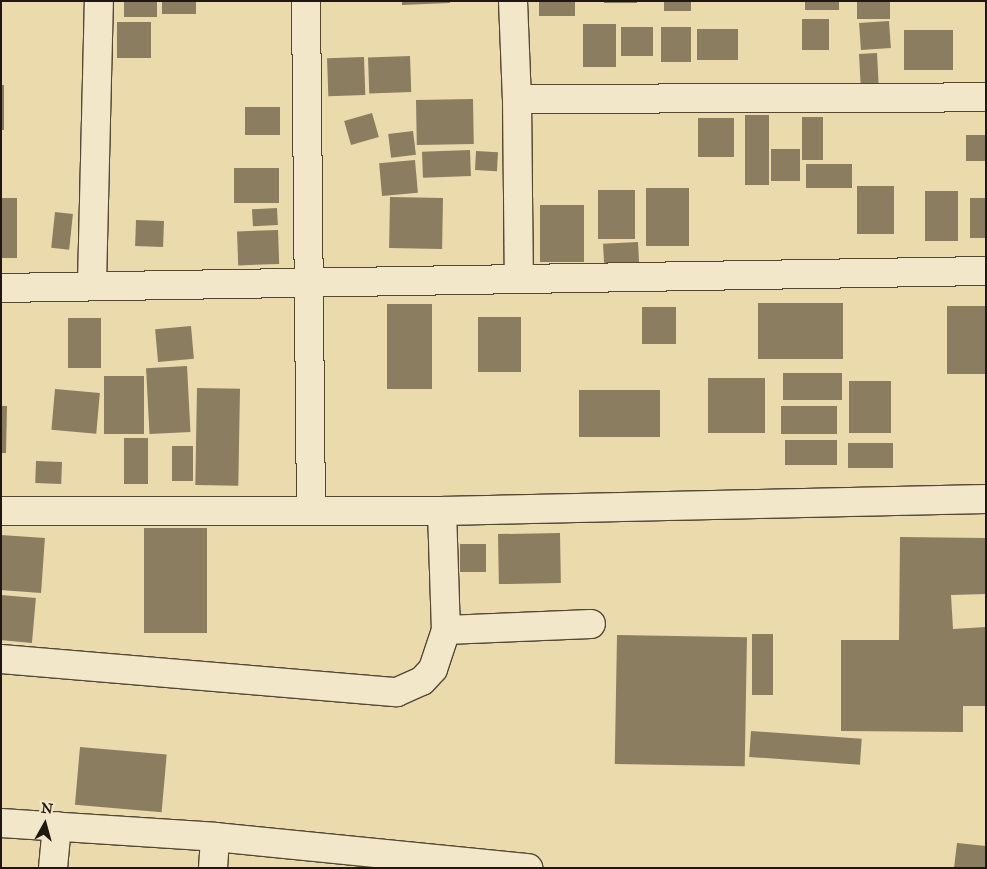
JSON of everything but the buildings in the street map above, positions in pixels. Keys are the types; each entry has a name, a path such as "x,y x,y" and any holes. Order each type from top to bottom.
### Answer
{"street":[{"path":"92,283 99,1"},
{"path":"306,1 311,511"},
{"path":"513,1 519,277"},
{"path":"516,99 986,97"},
{"path":"1,288 92,283 986,271"},
{"path":"1,510 442,511 986,500"},
{"path":"1,659 397,692 422,681 434,668 446,630 442,511"},
{"path":"446,630 591,624"},
{"path":"1,822 215,837 386,861 528,868"},
{"path":"53,868 57,826"},
{"path":"213,868 215,837"}]}
